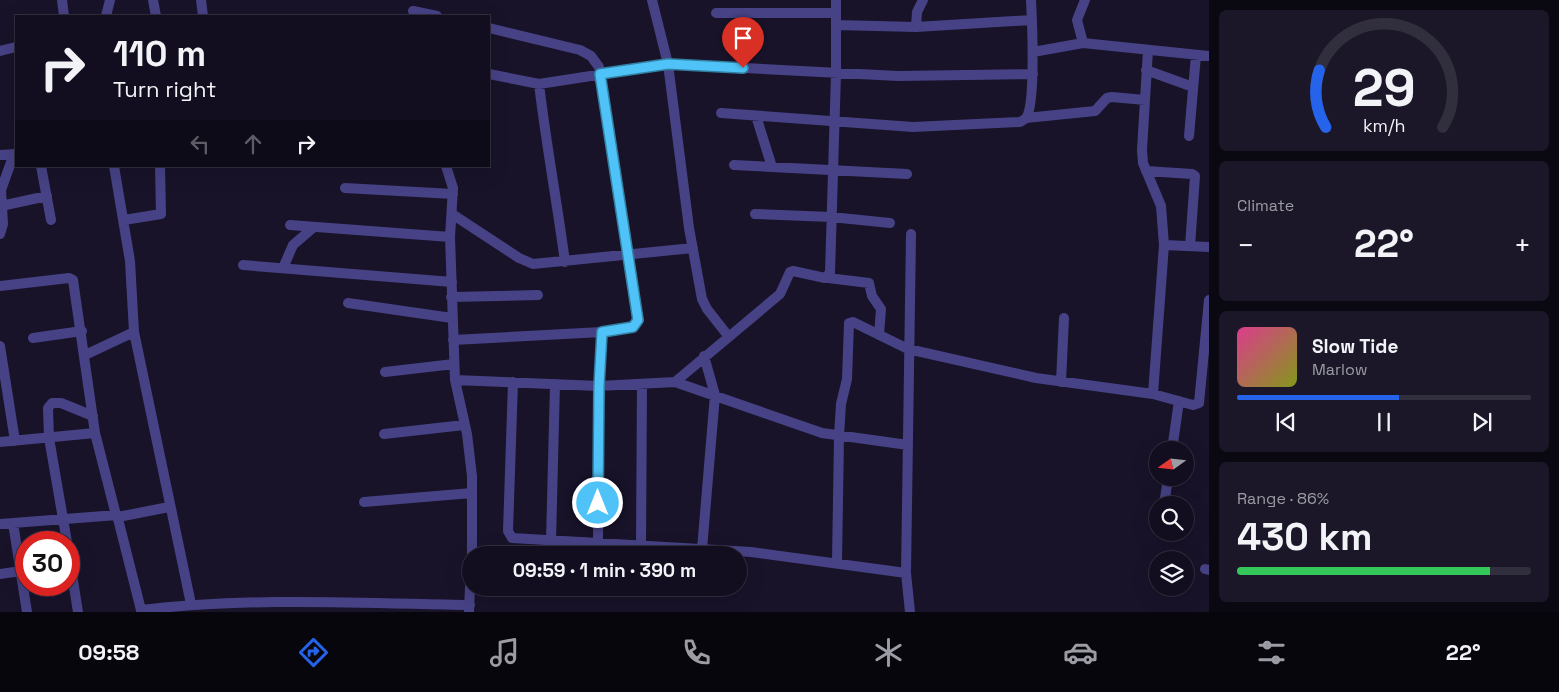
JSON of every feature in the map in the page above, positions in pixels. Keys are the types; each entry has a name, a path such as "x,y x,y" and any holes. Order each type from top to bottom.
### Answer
{"street":[{"path":"62,0 64,15"},
{"path":"106,15 110,0"},
{"path":"153,0 156,15"},
{"path":"201,0 203,15"},
{"path":"411,0 414,13 429,15"},
{"path":"652,0 668,64 692,248 702,299 707,309 729,337"},
{"path":"828,278 830,273 836,73 836,0"},
{"path":"916,28 917,12 923,0"},
{"path":"1026,118 1029,112 1033,74 1031,0"},
{"path":"1083,44 1077,20 1085,0"},
{"path":"716,13 836,13"},
{"path":"836,25 916,28 1032,20"},
{"path":"453,340 602,332 633,327 638,320 626,255 599,67 591,56 580,50 490,28"},
{"path":"1033,52 1083,44 1209,56"},
{"path":"0,51 15,47"},
{"path":"1148,50 1142,150 1146,171 1161,206 1164,245 1153,394"},
{"path":"1189,136 1196,55"},
{"path":"490,74 539,84 668,64 898,76 1033,74"},
{"path":"1146,70 1193,86"},
{"path":"539,84 565,262"},
{"path":"721,113 913,127 1020,122 1026,118 1095,110 1107,98 1112,97 1145,100"},
{"path":"756,116 772,167"},
{"path":"0,155 15,154 1,190 3,224 0,234"},
{"path":"734,165 907,174"},
{"path":"41,167 52,220"},
{"path":"114,167 130,261 134,332 191,604"},
{"path":"124,220 162,214 160,167"},
{"path":"446,167 453,194 450,237 454,380 464,425 472,493 472,546"},
{"path":"1146,171 1192,174 1195,176 1190,246"},
{"path":"345,188 453,194"},
{"path":"1,206 47,196"},
{"path":"452,214 526,262 565,262 692,248"},
{"path":"755,214 831,217 890,223"},
{"path":"290,225 450,237"},
{"path":"283,268 293,244 314,227"},
{"path":"910,612 906,573 911,234"},
{"path":"1164,245 1209,247"},
{"path":"243,265 452,282"},
{"path":"675,382 780,294 790,272 794,271 828,278 869,283 872,296 881,309 879,335"},
{"path":"0,286 69,278 73,280 82,331 95,433 141,611 191,604 254,601 470,608"},
{"path":"452,297 538,294"},
{"path":"837,562 839,436 841,404 847,379 847,325 853,322 908,349 1062,382 1153,394 1193,405 1199,403 1209,300"},
{"path":"348,303 452,318"},
{"path":"1062,382 1064,318"},
{"path":"33,338 82,331"},
{"path":"85,355 134,332"},
{"path":"598,543 599,386 602,332"},
{"path":"0,346 15,441"},
{"path":"702,546 715,396 704,356"},
{"path":"384,372 454,364"},
{"path":"454,380 599,386 675,382 822,433 908,445"},
{"path":"512,382 509,535 512,538 656,546"},
{"path":"551,540 555,384"},
{"path":"641,545 642,384"},
{"path":"1173,441 1178,401"},
{"path":"65,531 49,438 48,408 52,403 61,403 93,416"},
{"path":"384,434 464,425"},
{"path":"0,442 95,433"},
{"path":"364,502 472,493"},
{"path":"0,524 117,516 169,506"},
{"path":"13,523 15,535"},
{"path":"747,553 837,562 906,573"},
{"path":"0,574 15,572"},
{"path":"25,596 27,612"},
{"path":"75,596 78,612"},
{"path":"254,601 254,612"}],"route":[{"path":"598,503 599,386 602,332 633,327 638,320 626,255 600,74 668,64 743,68"}]}
